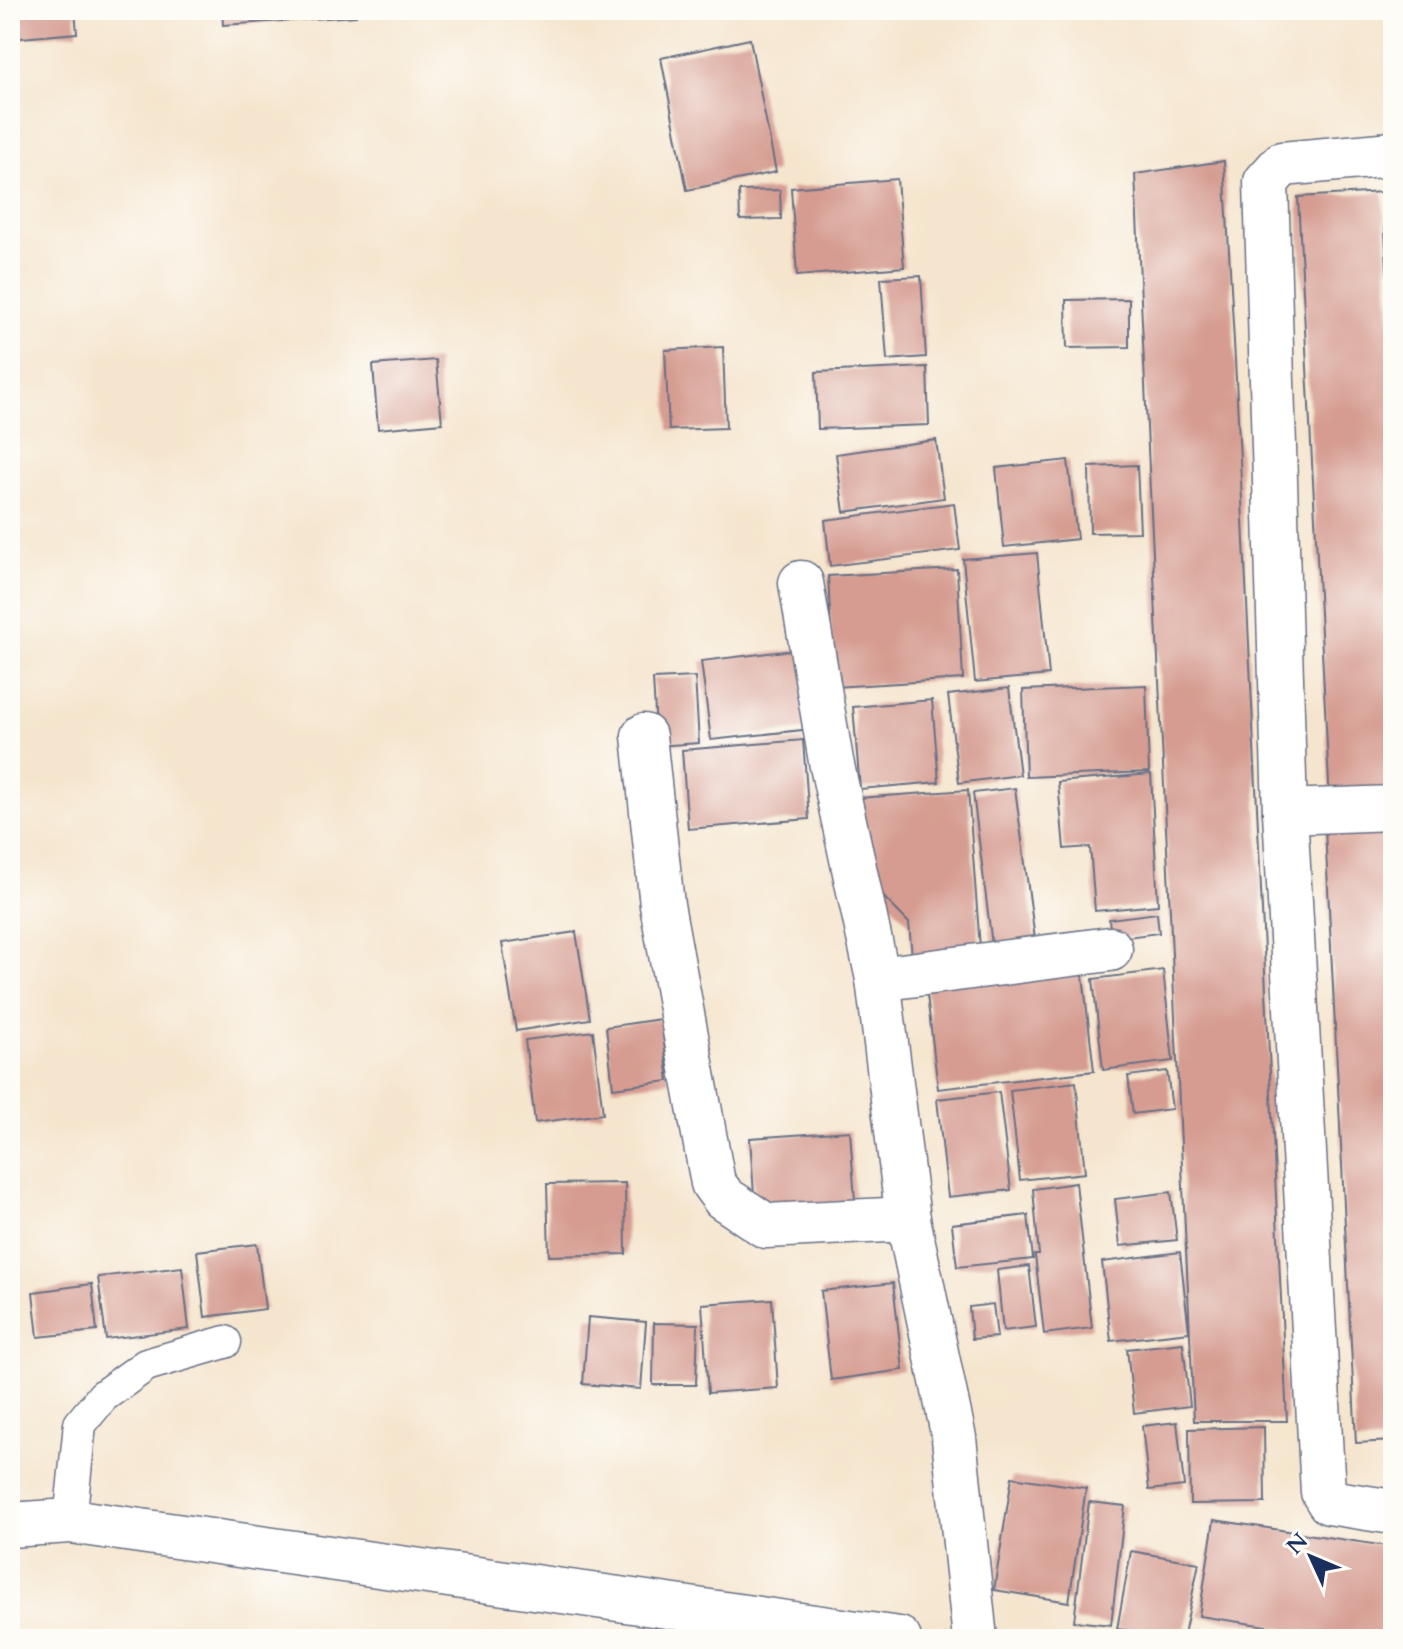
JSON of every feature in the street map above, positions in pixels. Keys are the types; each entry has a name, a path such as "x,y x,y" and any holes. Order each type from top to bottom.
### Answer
{"street":[{"path":"1393,154 1282,164 1266,182 1285,812 1323,1492 1329,1502 1393,1512"},
{"path":"801,583 831,761 878,979 908,1219 954,1438 975,1639"},
{"path":"644,736 662,905 713,1183 724,1198 766,1226 908,1219"},
{"path":"1285,812 1393,808"},
{"path":"878,979 1110,949"},
{"path":"10,1525 70,1521 899,1639"}],"lane":[{"path":"70,1521 80,1424 103,1396 146,1365 225,1342"}],"building":[{"path":"10,10 75,10 77,33 10,39"},
{"path":"222,10 356,10 356,16 223,25"},
{"path":"750,39 776,172 687,190 661,58"},
{"path":"1224,161 1287,1421 1194,1421 1135,174"},
{"path":"897,179 904,267 797,276 791,188"},
{"path":"780,190 781,219 740,220 739,191"},
{"path":"1383,192 1393,380 1393,799 1330,803 1298,197"},
{"path":"921,276 926,357 887,360 881,278"},
{"path":"1129,299 1129,347 1067,348 1066,300"},
{"path":"723,347 726,428 669,430 665,350"},
{"path":"436,360 442,423 378,429 373,365"},
{"path":"927,367 929,425 818,429 816,372"},
{"path":"936,440 944,498 844,512 836,454"},
{"path":"1068,460 1077,539 1004,547 996,468"},
{"path":"1137,465 1140,532 1090,533 1089,467"},
{"path":"954,503 960,550 830,566 825,520"},
{"path":"1037,553 1049,675 975,682 963,559"},
{"path":"957,569 963,679 834,687 828,576"},
{"path":"802,649 811,729 711,740 701,661"},
{"path":"695,677 699,743 657,746 653,679"},
{"path":"1146,685 1149,772 1026,777 1023,690"},
{"path":"1009,688 1020,775 959,783 948,695"},
{"path":"932,700 939,782 860,789 853,707"},
{"path":"803,740 809,819 688,829 682,750"},
{"path":"1151,774 1158,905 1095,911 1090,847 1064,849 1058,782"},
{"path":"1015,788 1036,947 993,953 973,793"},
{"path":"968,790 980,948 912,957 909,923 867,880 858,798"},
{"path":"1393,825 1393,1441 1356,1443 1325,829"},
{"path":"1157,913 1159,933 1111,939 1109,919"},
{"path":"576,932 590,1019 516,1031 502,943"},
{"path":"1082,967 1094,1071 938,1089 926,986"},
{"path":"1163,970 1173,1061 1103,1070 1093,979"},
{"path":"661,1019 669,1081 613,1088 606,1027"},
{"path":"593,1031 603,1114 535,1123 525,1040"},
{"path":"1167,1071 1172,1109 1133,1114 1128,1076"},
{"path":"1076,1082 1085,1173 1020,1180 1010,1090"},
{"path":"999,1092 1011,1190 948,1197 937,1099"},
{"path":"850,1131 855,1201 755,1209 750,1138"},
{"path":"625,1183 626,1254 549,1256 547,1184"},
{"path":"1076,1183 1092,1328 1044,1334 1035,1255 1039,1255 1033,1189"},
{"path":"1171,1192 1177,1240 1120,1246 1115,1199"},
{"path":"1028,1215 1033,1259 957,1267 952,1224"},
{"path":"257,1244 265,1309 205,1317 197,1251"},
{"path":"1180,1252 1189,1332 1111,1341 1102,1262"},
{"path":"1029,1266 1036,1327 1003,1331 997,1270"},
{"path":"182,1267 189,1329 106,1339 98,1277"},
{"path":"893,1283 903,1370 831,1380 821,1291"},
{"path":"92,1284 97,1331 38,1337 33,1292"},
{"path":"772,1299 778,1388 708,1393 702,1304"},
{"path":"993,1304 997,1337 972,1339 969,1307"},
{"path":"588,1317 646,1322 641,1389 583,1384"},
{"path":"654,1323 698,1324 696,1385 653,1385"},
{"path":"1183,1343 1190,1406 1134,1413 1127,1349"},
{"path":"1177,1422 1184,1486 1149,1490 1142,1426"},
{"path":"1264,1427 1265,1503 1190,1504 1189,1429"},
{"path":"1012,1477 1086,1488 1069,1602 994,1590"},
{"path":"1089,1502 1125,1506 1111,1625 1074,1621"},
{"path":"1214,1520 1393,1547 1393,1639 1353,1639 1199,1616"},
{"path":"1131,1551 1199,1563 1183,1639 1117,1629"}]}
